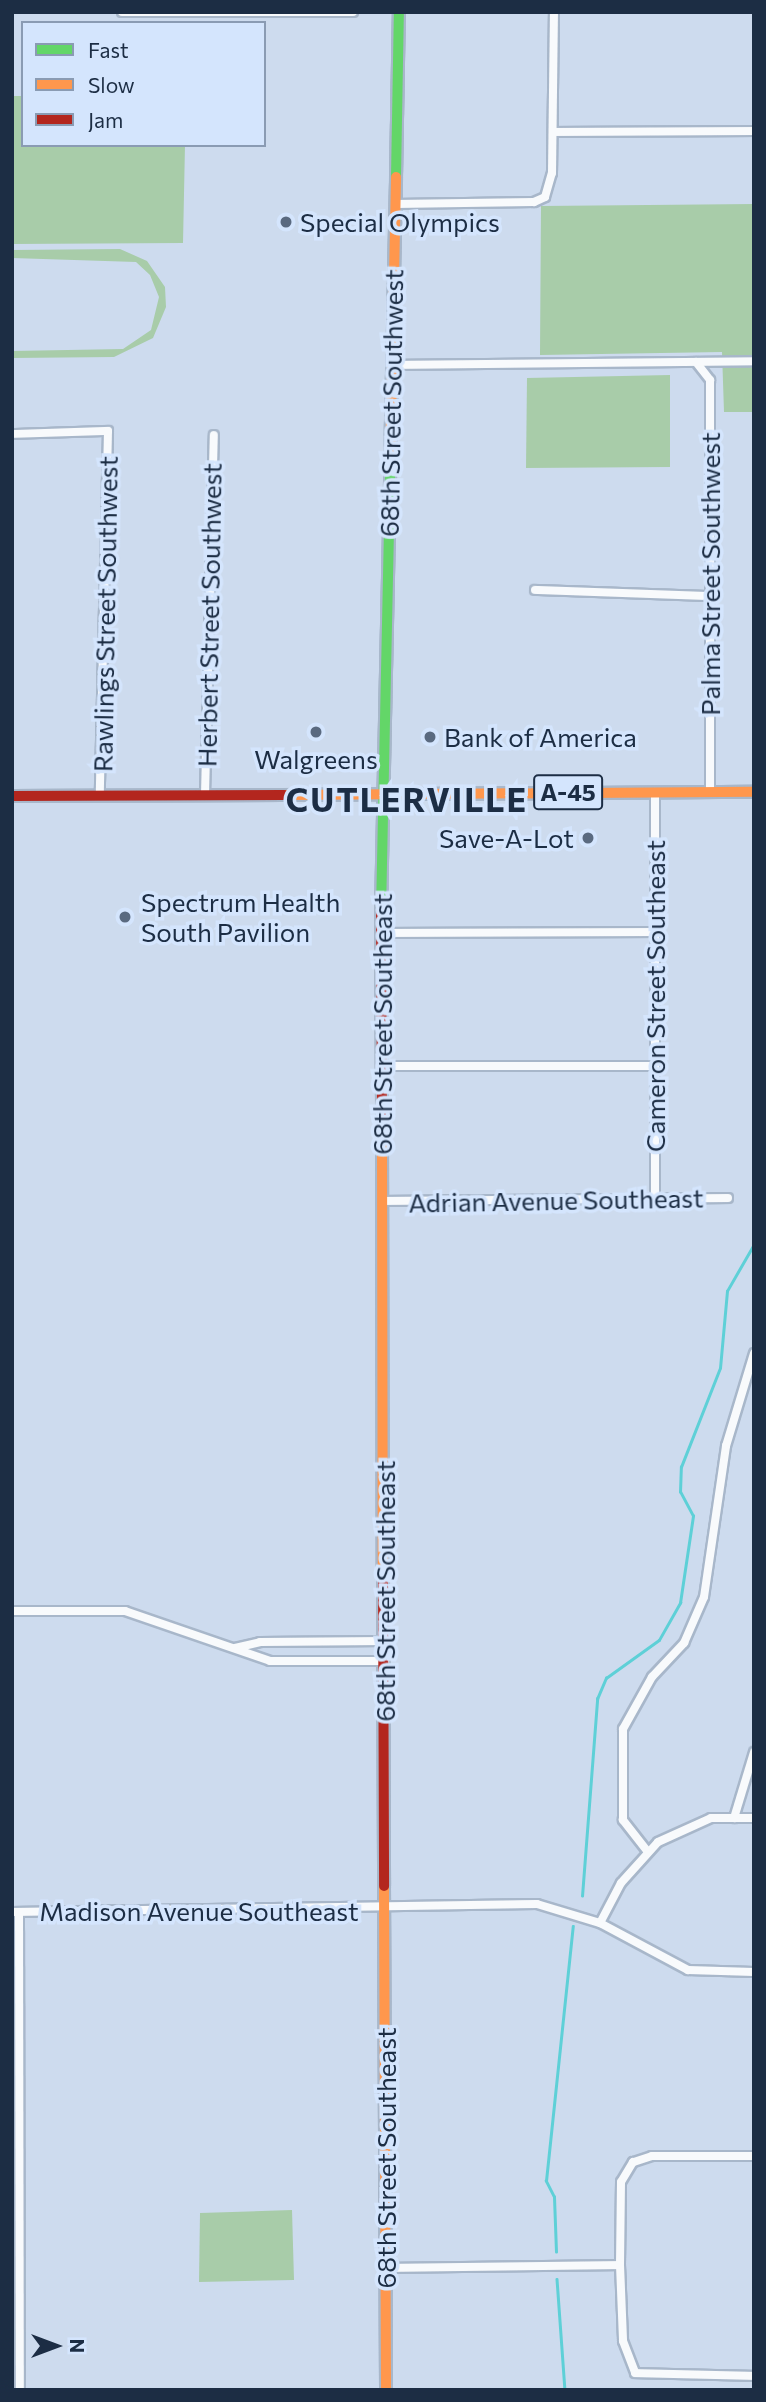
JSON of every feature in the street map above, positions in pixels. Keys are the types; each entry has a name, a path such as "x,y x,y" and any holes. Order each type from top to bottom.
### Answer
{"main road":[{"name":"68th Street Southwest","path":"382,793 399,12"},
{"name":"A-45","path":"12,796 754,792"},
{"name":"68th Street Southeast","path":"382,793 386,2390"}],"street":[{"path":"122,12 353,12"},
{"path":"395,204 534,202 545,197 553,132 554,12"},
{"path":"553,132 754,131"},
{"path":"391,365 754,361"},
{"name":"Palma Street Southwest","path":"696,362 710,380 710,792"},
{"name":"Rawlings Street Southwest","path":"12,434 108,431 100,796"},
{"name":"Herbert Street Southwest","path":"205,795 214,435"},
{"path":"535,590 710,596"},
{"name":"Cameron Street Southeast","path":"654,792 655,1199"},
{"path":"381,933 654,932"},
{"path":"383,1066 654,1066"},
{"name":"Adrian Avenue Southeast","path":"383,1201 728,1198"},
{"path":"648,1852 623,1820 623,1729 652,1677 684,1643 704,1597 726,1446 754,1353"},
{"path":"12,1611 125,1611 270,1661 385,1661"},
{"path":"235,1648 260,1642 385,1641"},
{"path":"734,1818 754,1752"},
{"path":"754,1818 734,1818 684,1827 648,1852 621,1883 600,1923 688,1969 754,1972"},
{"name":"Madison Avenue Southeast","path":"15,1912 386,1911 537,1904 600,1923"},
{"path":"15,1912 20,2390"},
{"path":"754,2156 652,2156 633,2162 621,2182 620,2265 623,2341 635,2373 754,2376"},
{"path":"386,2268 620,2265"}],"green space":[{"path":"12,96 21,96 21,147 185,147 183,243 12,244"},
{"path":"754,204 754,412 724,412 722,352 540,355 541,206"},
{"path":"120,249 147,261 165,287 166,307 153,338 114,357 12,358 12,351 123,349 151,330 159,297 150,275 136,262 12,258 12,250"},
{"path":"670,375 670,467 526,468 527,378"},
{"path":"292,2210 294,2280 199,2282 200,2213"}],"waterway":[{"path":"582,1896 597,1699 606,1678 659,1640 680,1603 693,1516 680,1492 681,1467 720,1368 727,1291 754,1244"},
{"path":"556,2252 554,2197 546,2181 573,1926"},
{"path":"557,2279 565,2390"}],"traffic: fast":[{"path":"396,177 399,12"},
{"path":"381,911 390,467"}],"traffic: slow":[{"path":"390,467 396,177"},
{"path":"284,795 754,792"},
{"path":"382,1134 383,1577"},
{"path":"384,1886 386,2390"}],"traffic: jam":[{"path":"12,796 284,795"},
{"path":"381,911 382,1134"},
{"path":"383,1577 384,1886"}],"place":[{"name":"Special Olympics","path":"286,222"},
{"name":"Walgreens","path":"316,732"},
{"name":"Bank of America","path":"430,737"},
{"name":"Save-A-Lot","path":"588,838"},
{"name":"Spectrum Health South Pavilion","path":"125,917"}],"district":[{"name":"CUTLERVILLE","path":"407,799"}]}
